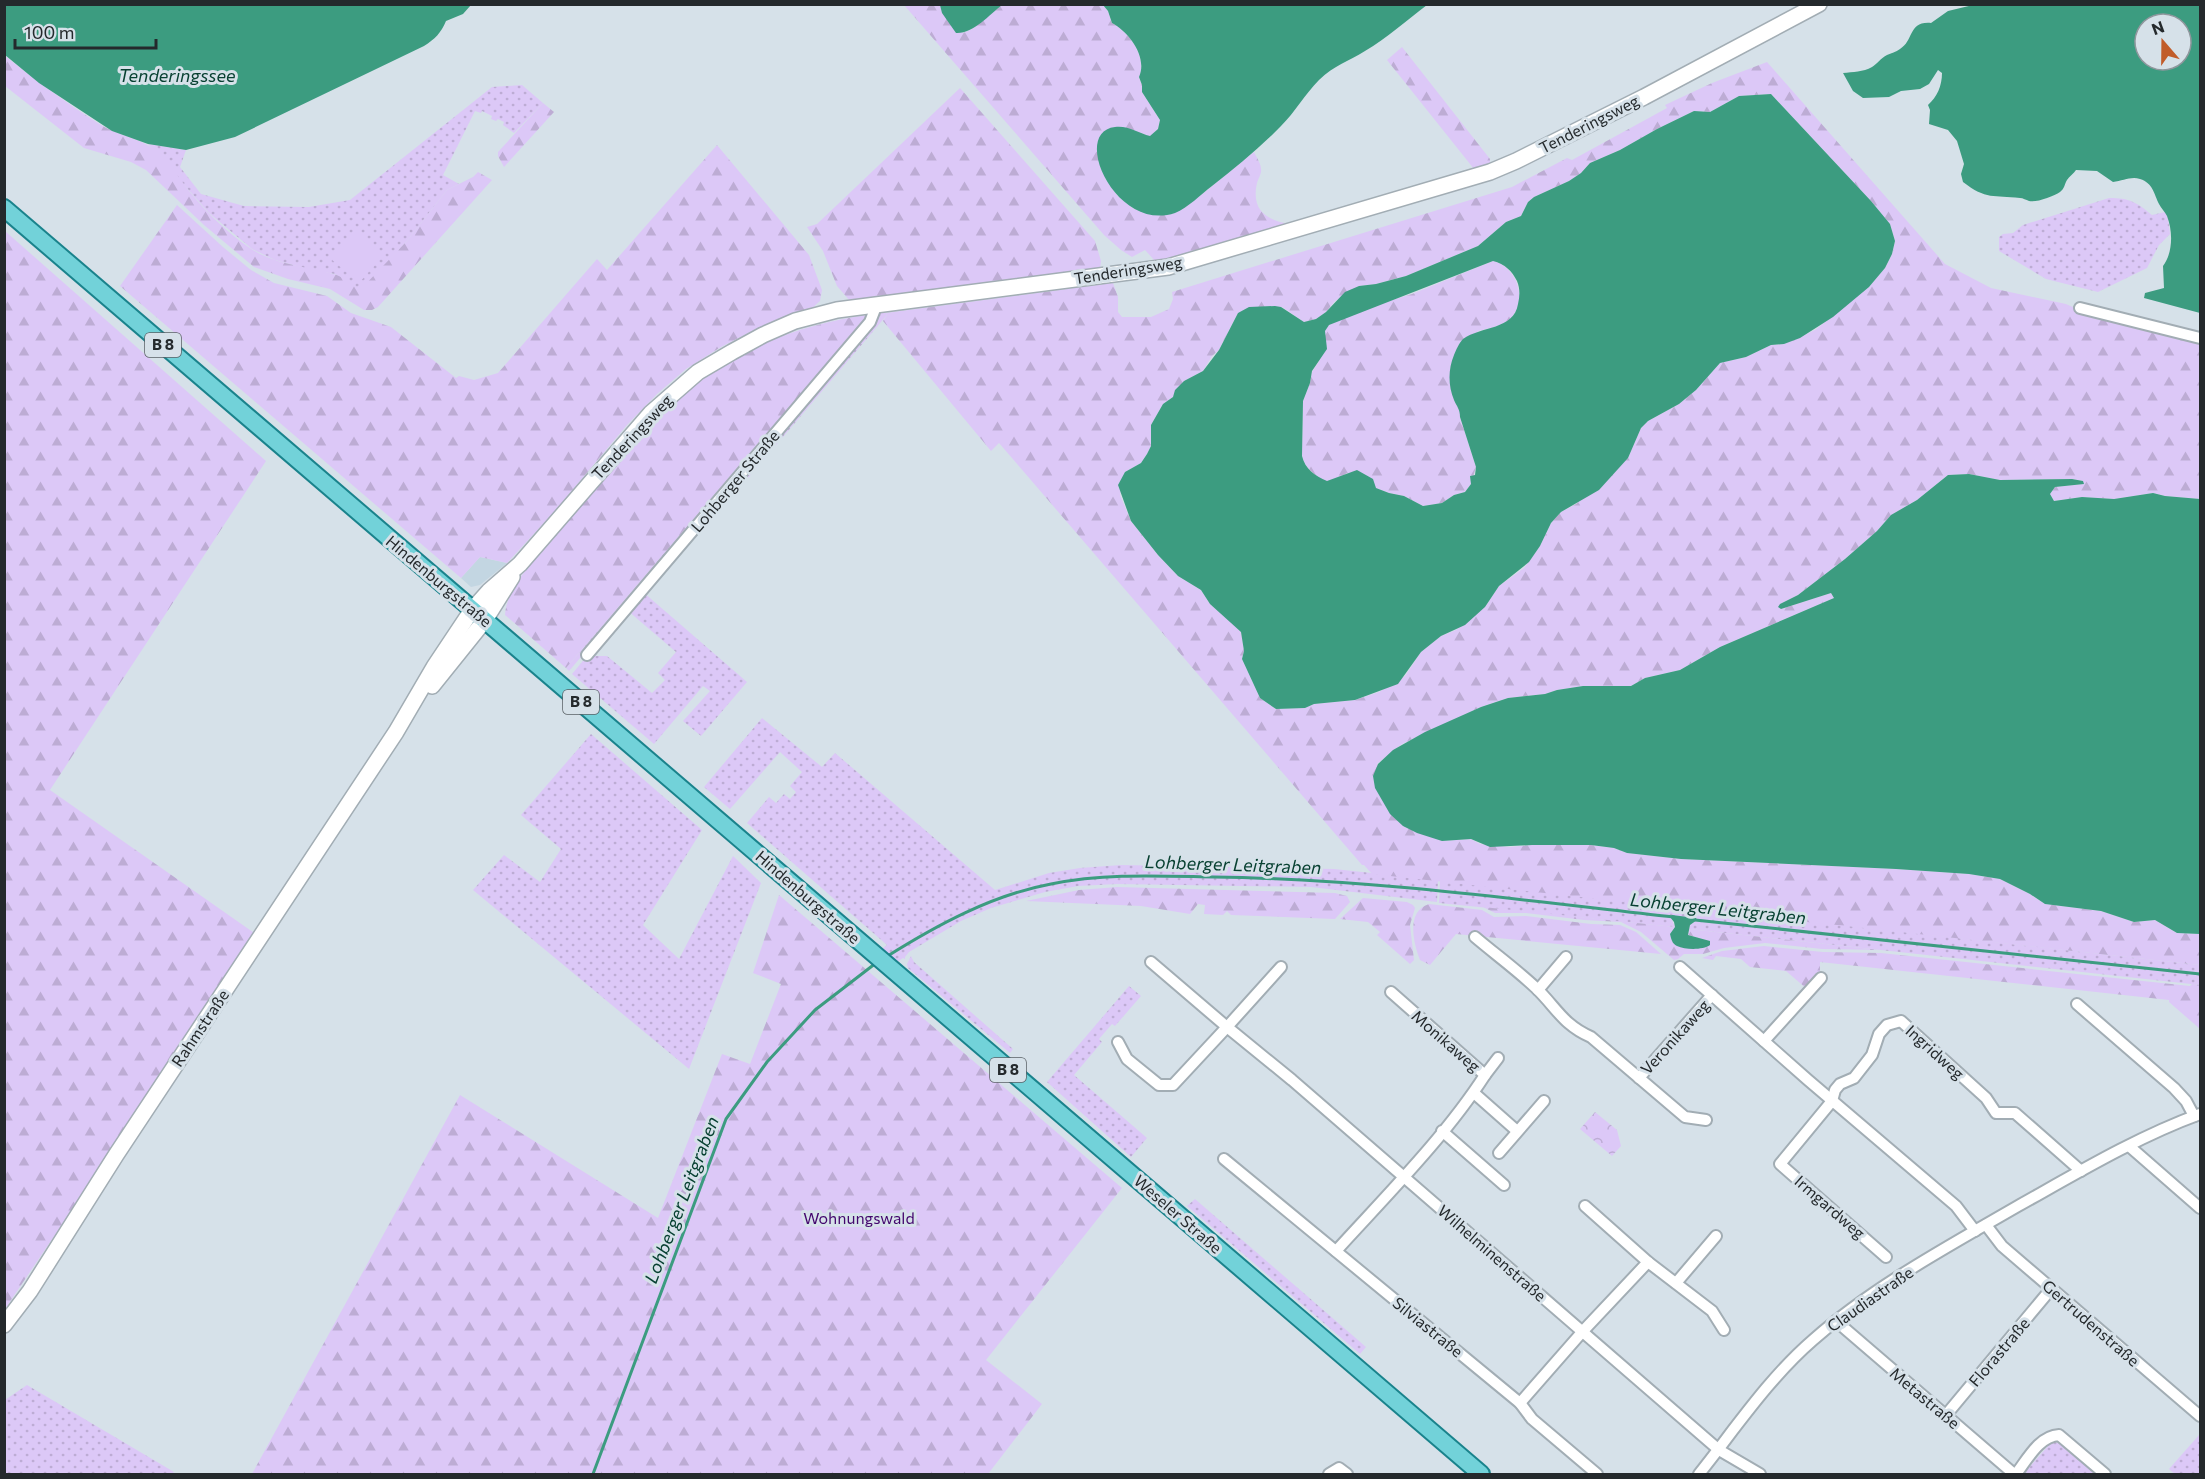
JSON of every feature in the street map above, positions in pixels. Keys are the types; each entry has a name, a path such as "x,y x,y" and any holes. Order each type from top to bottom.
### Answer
{"main road":[{"name":"Hindenburgstraße","path":"4,208 478,615 562,684 874,954"},
{"name":"Weseler Straße","path":"874,954 1481,1474"}],"street":[{"name":"Tenderingsweg","path":"478,615 489,591 520,564 651,413 698,372 763,334 795,321 837,310 1168,267 1490,172 1644,97 1819,4"},
{"name":"Lohberger Straße","path":"587,655 870,322 877,304"},
{"path":"2080,308 2200,338"},
{"name":"Rahmstraße","path":"4,1325 30,1291 116,1155 396,732 434,667 478,615"},
{"name":"Veronikaweg","path":"1475,937 1538,990 1555,1012 1577,1031 1591,1037 1684,1117 1706,1120"},
{"path":"1538,990 1566,957"},
{"name":"Wilhelminenstraße","path":"1151,962 1719,1450 1760,1474"},
{"path":"1119,1042 1127,1059 1159,1085 1173,1085 1281,967"},
{"path":"1680,967 1956,1206 1975,1231"},
{"path":"1764,1041 1821,978"},
{"name":"Monikaweg","path":"1391,992 1485,1075 1474,1093 1403,1177"},
{"name":"Veronikaweg","path":"1639,1078 1712,995"},
{"name":"Claudiastraße","path":"1698,1474 1787,1365 1836,1321 1874,1294 1975,1231 2081,1171 2197,1115 2174,1088 2077,1004"},
{"name":"Ingridweg","path":"1832,1101 1835,1090 1840,1084 1854,1078 1872,1055 1879,1034 1887,1025 1901,1022 1986,1098 1995,1113 2015,1113 2081,1171"},
{"path":"1485,1075 1498,1058"},
{"name":"Monikaweg","path":"1474,1093 1517,1131"},
{"path":"1498,1153 1544,1101"},
{"name":"Irmgardweg","path":"1832,1101 1780,1164 1886,1257"},
{"path":"1442,1131 1504,1185"},
{"path":"2129,1146 2200,1208"},
{"name":"Silviastraße","path":"1224,1159 1520,1403 1533,1419 1597,1474"},
{"path":"1336,1251 1403,1177"},
{"path":"1585,1206 1648,1262 1712,1311 1724,1330"},
{"name":"Gertrudenstraße","path":"1986,1225 2002,1246 2200,1416"},
{"path":"1676,1283 1716,1236"},
{"path":"1520,1403 1648,1262"},
{"name":"Florastraße","path":"1946,1415 2051,1288"},
{"name":"Metastraße","path":"1836,1321 2015,1474"},
{"path":"2015,1474 2044,1439 2052,1435 2059,1435 2105,1474"},
{"path":"1329,1474 1339,1468 1347,1474"}],"shaded area":[{"path":"480,557 507,563 480,585 471,587 461,578"}],"green space":[{"path":"904,5 940,5 963,33 972,29 1002,5 1103,5 1112,23 1125,32 1139,54 1141,70 1139,78 1142,92 1160,120 1158,129 1150,137 1141,133 1105,178 1117,195 1134,209 1201,195 1254,152 1261,171 1256,192 1258,207 1274,220 1290,224 1164,261 1156,262 1145,250 1132,257 1104,235"},
{"path":"1402,47 1490,159 1490,164 1474,169 1387,60"},
{"path":"4,55 101,125 155,150 211,215 250,248 280,262 337,275 360,290 406,242 447,190 473,177 478,172 492,180 378,307 364,310 330,289 288,279 254,267 204,225 146,170 131,162 84,148 5,86"},
{"path":"1767,62 1945,264 1991,288 2066,304 2097,318 2200,344 2200,499 2153,493 2114,499 2082,497 2054,501 2050,494 2055,487 2083,484 2083,481 2072,479 2000,480 1969,474 1948,475 1917,500 1891,515 1877,531 1845,559 1798,595 1780,604 1781,609 1831,593 1834,598 1720,647 1680,670 1645,678 1631,686 1583,686 1545,694 1508,698 1481,707 1402,744 1377,764 1442,841 1471,839 1480,844 1509,847 1591,845 1614,848 1627,853 1681,859 1896,869 1969,874 2000,879 2045,904 2101,911 2134,922 2155,920 2177,933 2200,934 2200,965 1372,874 999,443 991,451 883,321 886,313 1113,283 1118,297 1118,312 1122,317 1151,317 1169,309 1173,299 1172,292 1512,187 1567,158 1572,160 1667,108 1665,105 1712,83","holes":["1771,94 1890,224 1895,241 1885,268 1869,287 1815,330 1784,344 1771,345 1746,357 1720,363 1696,390 1679,404 1648,421 1641,428 1628,458 1576,504 1561,512 1551,523 1540,546 1524,568 1499,586 1485,607 1456,630 1441,636 1421,652 1405,676 1379,692 1355,700 1314,704 1305,708 1276,709 1260,698 1242,659 1244,651 1241,632 1210,604 1201,590 1178,576 1158,555 1131,521 1120,495 1125,472 1141,463 1151,446 1151,425 1163,404 1173,397 1184,381 1203,371 1212,356 1219,350 1238,313 1282,307 1304,322 1316,319 1335,301 1359,286 1406,276 1478,246 1506,222 1521,216 1528,202 1534,197 1569,181 1590,163 1694,111 1710,112 1739,96"]},
{"path":"522,85 543,103 514,133 503,125 504,122 491,119 492,116 482,111 481,113 475,111 443,175 459,184 447,190 406,242 361,291 335,274 275,260 252,249 209,213 148,144 186,150 180,167 201,194 244,206 309,207 350,200 492,87"},
{"path":"960,88 1095,241 1101,261 1100,269 850,301 837,286 823,251 807,227 817,224"},
{"path":"543,103 554,112 504,167 498,152"},
{"path":"717,145 809,255 822,290 820,301 810,310 796,313 756,329 686,369 657,394 627,425 554,512 507,563 480,557 461,578 120,286 177,205 251,270 274,283 327,296 351,313 391,327 456,378 459,376 474,380 498,373 597,259 607,270"},
{"path":"2109,198 2132,202 2152,215 2165,212 2170,234 2159,245 2147,268 2098,292 2046,279 1999,251 1999,237 2003,234 2013,233 2023,225"},
{"path":"5,231 266,461 50,790 257,935 5,1309"},
{"path":"355,232 383,256 359,283 331,259"},
{"path":"1493,261 1508,269 1513,276 1519,292 1519,301 1512,317 1505,323 1478,331 1454,399 1460,410 1460,417 1476,467 1471,484 1465,492 1454,495 1442,503 1423,506 1404,496 1376,488 1347,473 1327,482 1318,477 1305,465 1302,456 1303,401 1312,372 1319,361 1325,331 1329,324"},
{"path":"881,313 887,315 730,499 727,494"},
{"path":"868,315 867,324 569,671 566,668"},
{"path":"868,315 566,668 505,615 511,592 525,571 651,426 687,391 736,357 778,338 822,324"},
{"path":"643,592 747,682 701,736 683,721 710,691 703,686 654,744 572,674 587,656 607,656 652,693 665,680 658,673 676,652 627,610"},
{"path":"762,718 822,767 835,753 995,890 1049,873 1121,865 1334,869 1438,880 1437,902 1311,887 1117,884 1078,886 1045,892 991,908 961,921 909,952 905,959 897,962 882,949 887,945 747,823 769,797 776,803 784,794 790,799 796,792 790,786 802,772 780,752 730,809 704,787"},
{"path":"591,734 702,830 643,925 679,959 733,856 761,883 689,1069 473,890 504,855 540,882 561,849 521,815"},
{"path":"1440,880 2200,965 2200,985 1689,929 1690,925 1697,920 1672,920 1675,927 1439,903"},
{"path":"1117,887 1335,893 1347,896 1350,902 1335,919 1231,915 1227,911 1223,915 1204,914 1205,905 1198,904 1190,914 1141,906 1026,901 1079,890"},
{"name":"Wohnungswald","path":"779,895 1122,1188 986,1360 1042,1404 988,1474 252,1474 460,1095 658,1218 722,1054 750,1064 781,984 753,973"},
{"path":"1363,898 1407,902 1413,905 1415,908 1410,925 1414,960 1410,964 1377,935 1380,932 1368,922 1340,919"},
{"path":"1429,904 1482,910 1494,917 1526,916 1620,925 1636,932 1661,954 1456,934 1430,965 1420,960 1413,928 1417,913"},
{"path":"1483,907 1675,927 1670,934 1710,941 1688,935 1689,929 1880,950 1822,949 1765,943 1724,948 1703,954 1684,954 1674,960 1641,932 1621,922 1526,913 1495,913"},
{"path":"1764,946 1823,952 1881,953 2190,986 2200,985 2200,1029 2169,1000 1820,962 1820,974 1807,989 1786,971 1750,967 1741,959 1716,956 1713,960 1702,958 1722,951"},
{"path":"911,956 914,962 1013,1049 1010,1053 908,968 907,964"},
{"path":"1129,986 1141,996 1115,1026 1112,1024 1099,1039 1102,1042 1074,1075 1147,1138 1131,1157 1047,1082"},
{"path":"1595,1112 1617,1130 1621,1146 1612,1156 1580,1129"},
{"path":"1195,1199 1366,1347 1360,1354 1187,1206"},
{"path":"27,1385 174,1472 172,1474 5,1474 5,1400"},
{"path":"2200,1434 2200,1474 2175,1474 2169,1469"},
{"path":"2055,1442 2095,1474 2026,1474 2049,1445"}],"water":[{"path":"940,4 1002,5 975,27 956,33 942,13"},
{"name":"Tenderingssee","path":"4,5 471,5 463,14 446,21 437,35 424,46 235,137 186,150 148,144 112,131 39,83 5,55"},
{"path":"1103,5 1427,5 1373,46 1325,75 1273,134 1190,204 1175,213 1154,215 1134,209 1118,196 1106,179 1099,162 1097,145 1102,133 1119,127 1150,136 1158,129 1160,120 1142,92 1139,77 1141,61 1139,53 1125,32 1112,23"},
{"path":"1973,5 2200,5 2200,313 2144,298 2145,293 2164,288 2163,266 2169,255 2171,242 2167,216 2148,183 2133,178 2113,182 2097,171 2076,170 2060,192 2040,200 2029,201 1984,194 1963,182 1961,174 1964,164 1957,141 1948,130 1929,124 1928,105 1938,91 1942,73 1938,70 1929,84 1920,89 1901,91 1889,97 1863,98 1853,91 1843,73 1862,71 1872,67 1885,56 1904,46 1918,25 1931,23 1948,11"},
{"path":"1771,94 1871,201 1890,224 1895,241 1885,268 1869,287 1833,317 1800,338 1784,344 1771,345 1746,357 1720,363 1696,390 1679,404 1648,421 1641,428 1628,458 1599,490 1561,512 1551,523 1529,562 1499,586 1485,607 1465,625 1441,636 1421,652 1398,684 1355,700 1314,704 1305,708 1276,709 1260,698 1242,659 1244,651 1241,632 1210,604 1201,590 1178,576 1158,555 1131,521 1118,485 1125,472 1141,463 1147,454 1151,446 1151,425 1163,404 1173,397 1175,390 1184,381 1203,371 1219,350 1238,313 1249,307 1281,307 1304,322 1316,319 1345,292 1359,286 1406,276 1478,246 1506,222 1521,216 1528,202 1534,197 1569,181 1590,163 1694,111 1710,112 1739,96","holes":["1493,261 1510,271 1518,284 1519,298 1515,312 1504,323 1463,339 1452,360 1450,372 1452,395 1459,410 1476,467 1475,475 1470,476 1471,484 1465,492 1454,495 1442,503 1423,506 1404,496 1376,488 1373,479 1357,470 1327,481 1311,472 1302,456 1303,401 1312,371 1327,349 1325,331 1329,325"]},
{"path":"1969,474 2000,480 2072,479 2083,481 2084,484 2055,487 2050,494 2054,501 2082,497 2114,499 2153,493 2200,499 2200,934 2177,933 2155,920 2134,922 2101,911 2045,904 2000,879 1969,874 1681,859 1627,853 1614,848 1591,845 1490,847 1471,839 1442,841 1403,826 1390,814 1375,788 1373,776 1378,764 1393,750 1425,732 1481,707 1508,698 1545,694 1583,686 1631,686 1645,678 1680,670 1720,647 1834,598 1831,593 1781,609 1778,607 1798,595 1845,559 1877,531 1891,515 1917,500 1948,475"},
{"path":"1672,915 1696,918 1697,920 1690,925 1688,935 1710,941 1710,945 1694,949 1675,945 1670,934 1675,927 1670,917"}],"waterway":[{"name":"Lohberger Leitgraben","path":"886,957 945,923 986,903 1029,889 1092,878 1214,877 1329,882 1444,891 1674,917"},
{"name":"Lohberger Leitgraben","path":"1695,920 2200,974"},
{"name":"Lohberger Leitgraben","path":"593,1474 726,1119 767,1062 815,1010 876,963"}]}
